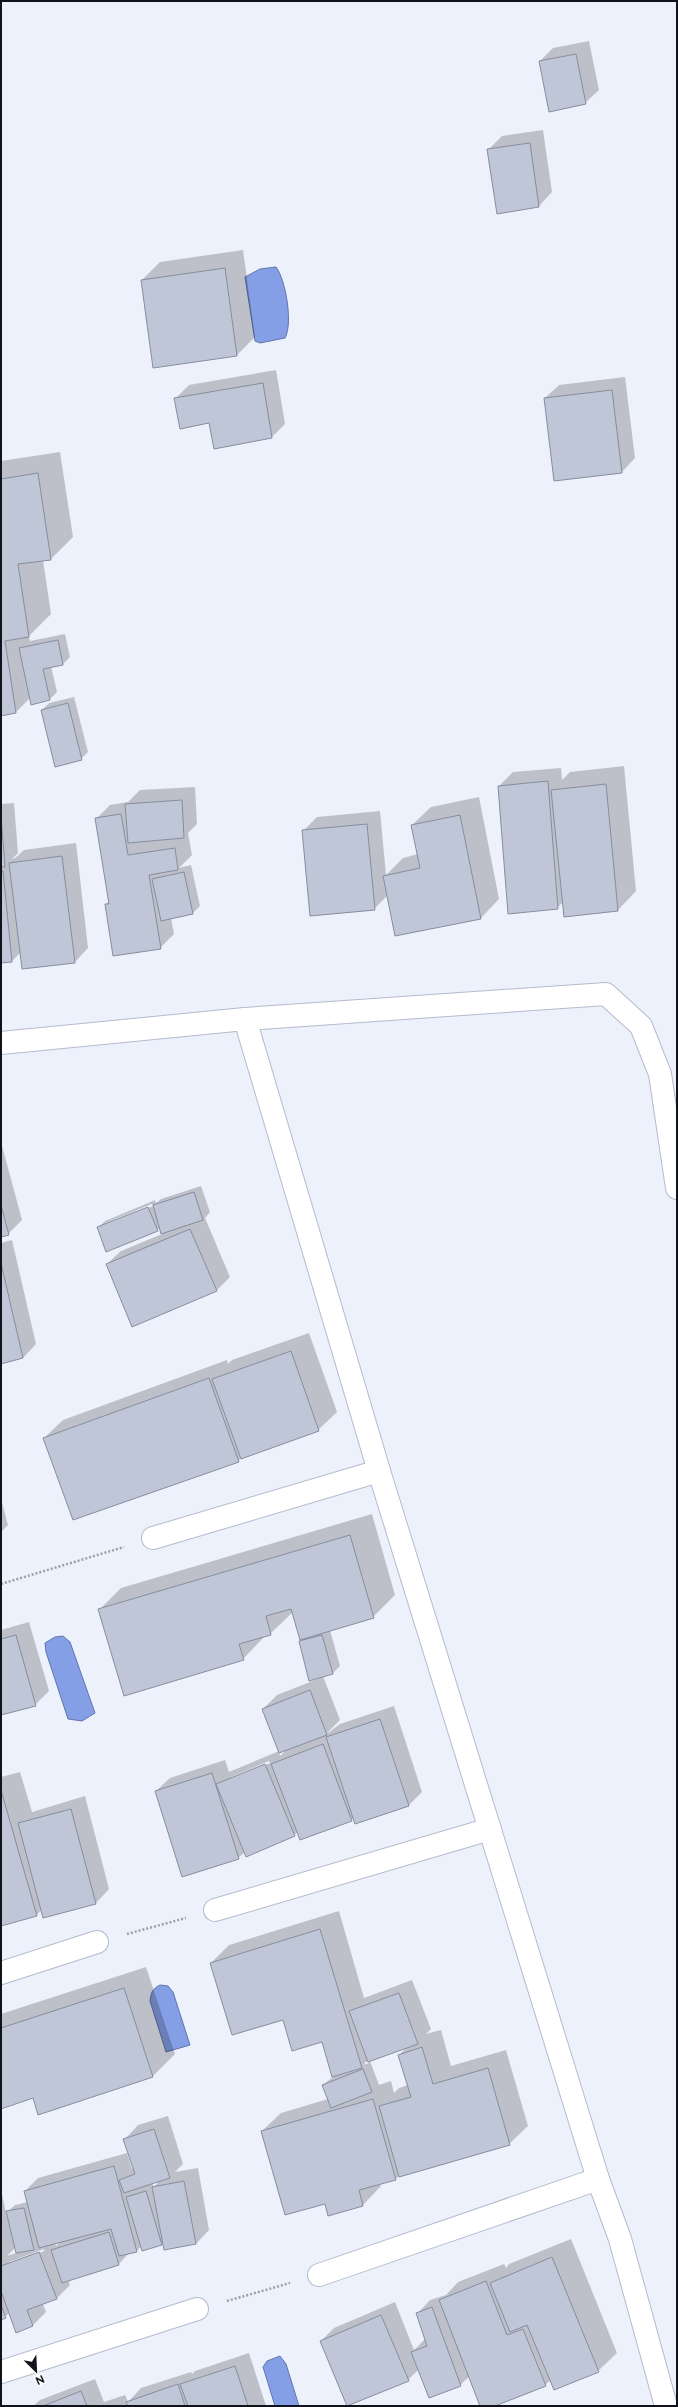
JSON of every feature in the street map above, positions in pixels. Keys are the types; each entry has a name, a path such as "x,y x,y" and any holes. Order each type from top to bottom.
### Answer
{"street":[{"path":"1,1043 245,1019 606,994 641,1026 660,1074 677,1188"},
{"path":"245,1019 379,1471 598,2179 620,2239 666,2406"},
{"path":"153,1538 379,1471"},
{"path":"215,1910 490,1829"},
{"path":"1,1973 97,1942"},
{"path":"319,2275 598,2179"},
{"path":"1,2372 197,2309"}],"path":[{"path":"1,1584 153,1538"},
{"path":"97,1942 215,1910"},
{"path":"197,2309 319,2275"}],"water":[{"path":"276,267 283,282 287,302 287,331 285,338 260,343 255,341 245,277 260,269"},
{"path":"63,1636 70,1642 95,1713 82,1721 68,1719 46,1652 45,1643 55,1637"},
{"path":"160,1985 168,1986 173,1992 190,2045 166,2052 150,2001 152,1992"},
{"path":"280,2356 286,2364 299,2406 275,2406 263,2367 267,2361"}],"building":[{"path":"576,54 586,104 549,112 539,61"},
{"path":"530,143 539,207 497,214 487,149"},
{"path":"225,268 237,356 153,368 141,280"},
{"path":"263,383 272,438 214,449 209,423 180,429 174,398"},
{"path":"612,390 622,473 554,481 544,398"},
{"path":"38,473 51,560 18,564 29,637 5,641 16,713 1,716 1,479"},
{"path":"58,640 63,665 43,669 50,700 31,705 19,648"},
{"path":"68,703 82,760 55,767 41,710"},
{"path":"548,781 558,909 508,914 498,786"},
{"path":"606,784 618,911 564,917 551,790"},
{"path":"182,800 184,838 128,843 125,804"},
{"path":"121,814 128,855 175,848 178,870 149,875 161,949 113,956 105,904 109,904 95,818"},
{"path":"460,815 481,919 395,936 383,876 420,868 411,825"},
{"path":"1,816 5,867 1,867"},
{"path":"367,824 375,910 310,916 302,830"},
{"path":"62,856 75,963 22,969 9,863"},
{"path":"3,871 12,962 1,963 1,872"},
{"path":"184,872 193,914 161,921 152,879"},
{"path":"194,1192 203,1220 161,1234 153,1205"},
{"path":"1,1205 9,1235 1,1237"},
{"path":"148,1207 158,1231 106,1252 97,1227"},
{"path":"190,1229 217,1291 132,1327 106,1264"},
{"path":"1,1263 23,1358 1,1364"},
{"path":"291,1351 319,1431 241,1459 212,1379"},
{"path":"209,1378 239,1462 73,1520 43,1438"},
{"path":"350,1535 374,1618 300,1640 291,1609 266,1616 271,1635 239,1644 244,1660 124,1696 98,1609"},
{"path":"16,1635 36,1706 1,1715 1,1639"},
{"path":"322,1635 333,1674 309,1681 299,1641"},
{"path":"310,1690 327,1735 279,1753 262,1709"},
{"path":"380,1719 409,1806 355,1824 326,1737"},
{"path":"323,1744 352,1821 300,1840 271,1764"},
{"path":"265,1764 295,1836 246,1857 216,1784"},
{"path":"212,1773 239,1859 182,1877 155,1791"},
{"path":"1,1790 37,1916 1,1926"},
{"path":"71,1809 96,1904 43,1918 18,1823"},
{"path":"320,1929 362,2068 332,2077 322,2042 292,2051 283,2020 232,2035 210,1963"},
{"path":"124,1988 153,2077 38,2115 33,2098 1,2109 1,2028"},
{"path":"399,1993 418,2044 368,2062 349,2011"},
{"path":"422,2047 433,2084 488,2068 510,2145 399,2177 379,2106 411,2097 398,2055"},
{"path":"363,2069 372,2092 331,2108 322,2085"},
{"path":"373,2099 396,2180 359,2190 363,2206 328,2216 325,2204 285,2215 261,2131"},
{"path":"154,2129 170,2178 124,2193 119,2180 135,2174 123,2139"},
{"path":"114,2166 137,2252 119,2256 111,2229 39,2248 24,2191"},
{"path":"184,2181 196,2244 164,2250 152,2187"},
{"path":"146,2191 162,2245 142,2251 126,2197"},
{"path":"24,2208 34,2250 16,2253 6,2211"},
{"path":"109,2232 119,2265 62,2283 51,2250"},
{"path":"39,2252 57,2299 27,2310 33,2326 16,2333 1,2291 1,2266"},
{"path":"552,2257 599,2372 554,2390 527,2325 510,2332 490,2283"},
{"path":"486,2281 507,2335 523,2329 546,2386 495,2406 480,2406 439,2300"},
{"path":"1,2305 6,2318 1,2320"},
{"path":"432,2307 461,2386 429,2398 411,2352 427,2346 416,2313"},
{"path":"381,2315 409,2381 347,2406 320,2341"},
{"path":"235,2366 248,2406 188,2406 180,2384"},
{"path":"178,2384 185,2406 128,2406 126,2402"},
{"path":"81,2391 87,2406 43,2406"}]}
